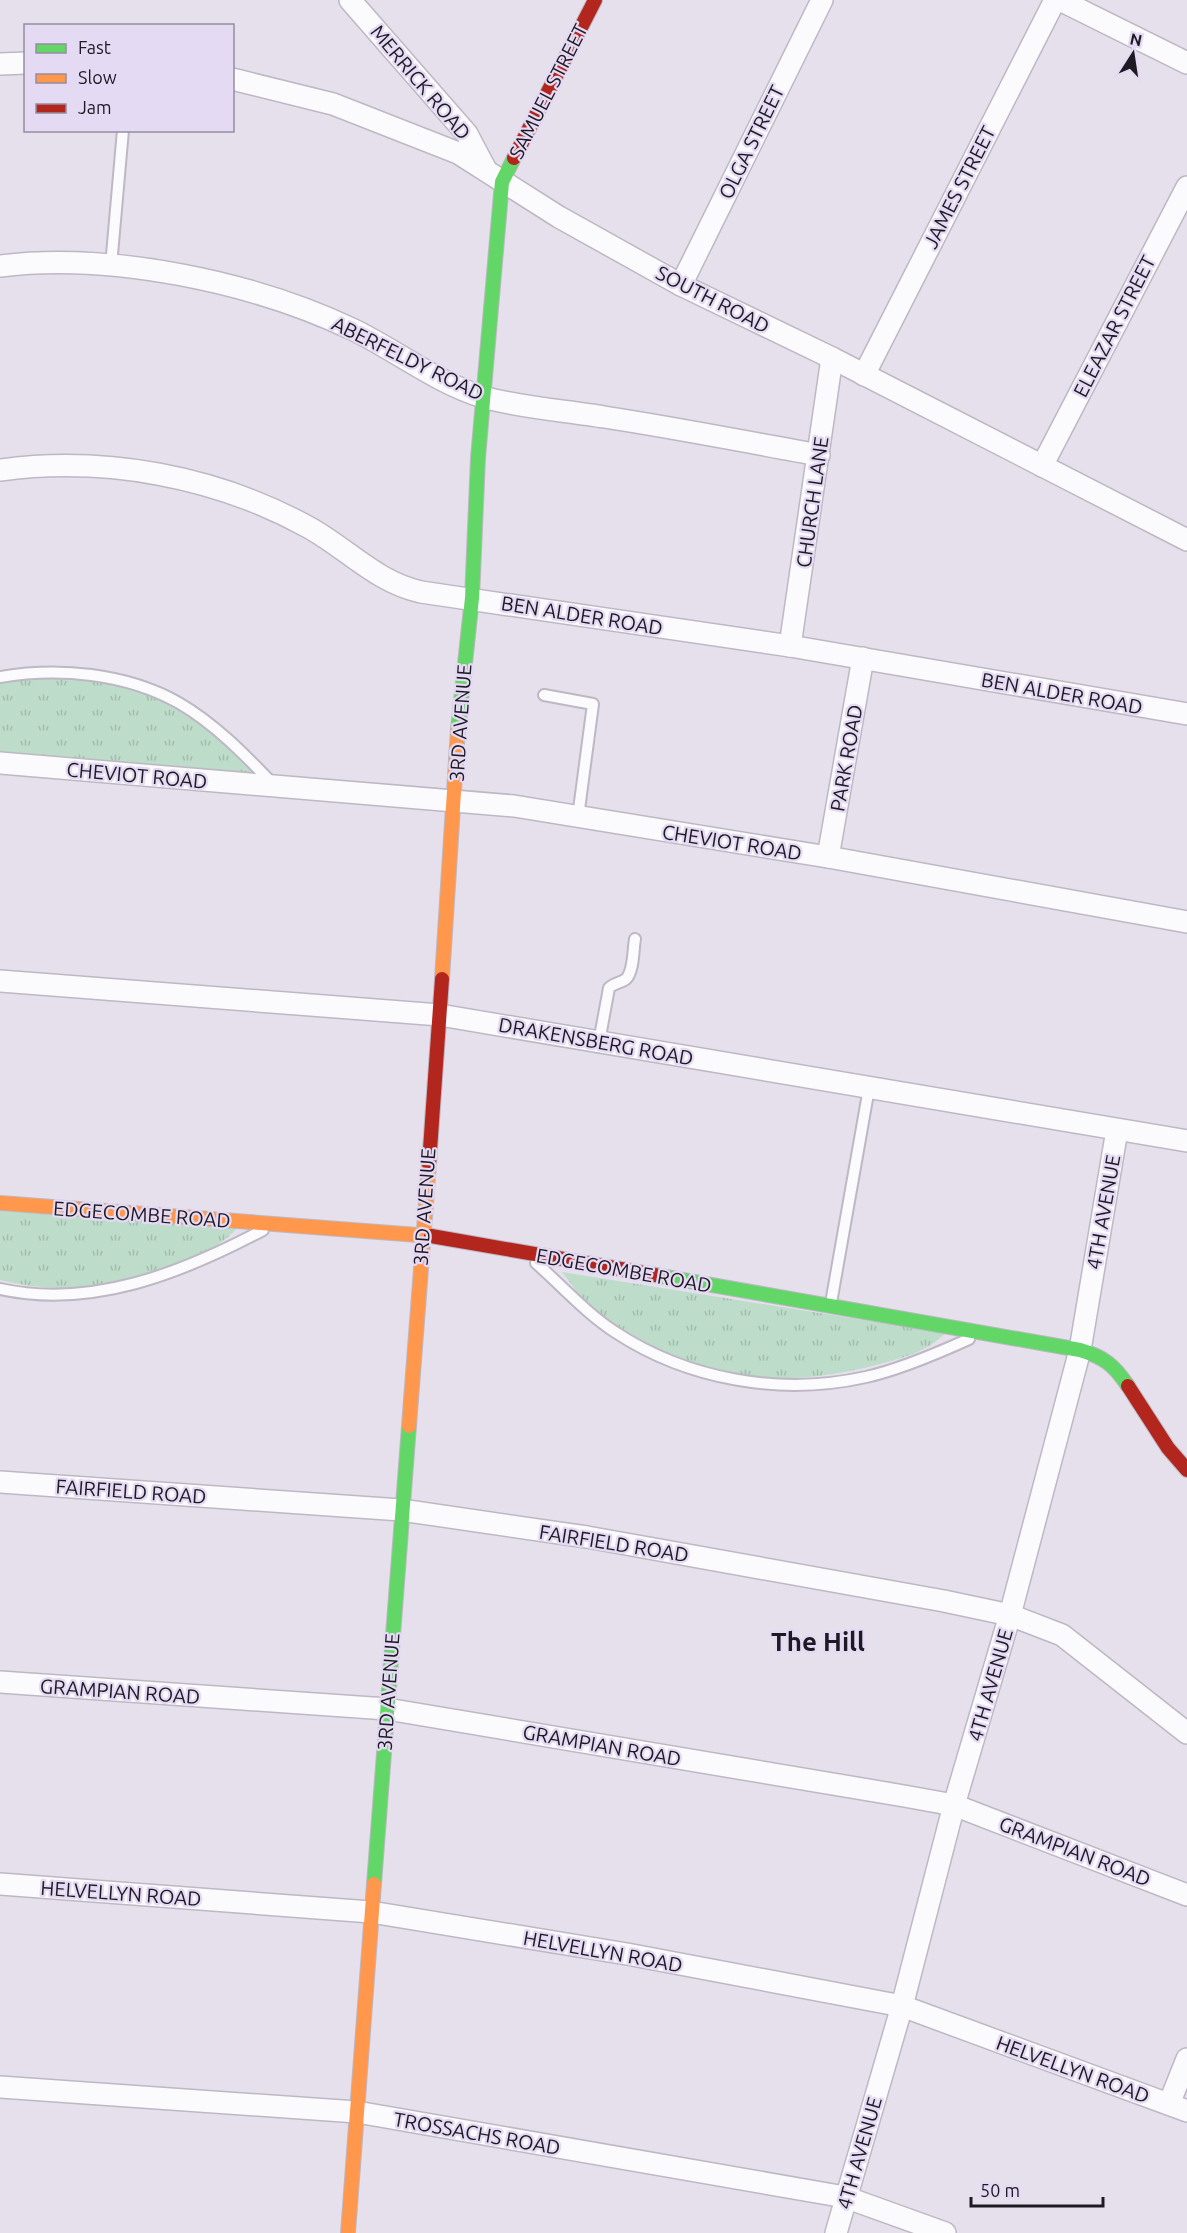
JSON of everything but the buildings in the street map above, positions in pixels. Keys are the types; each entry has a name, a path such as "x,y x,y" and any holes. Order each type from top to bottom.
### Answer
{"street":[{"name":"MERRICK ROAD","path":"350,0 467,134 485,168"},
{"name":"SAMUEL STREET","path":"502,182 595,0"},
{"name":"OLGA STREET","path":"681,285 822,0"},
{"name":"JAMES STREET","path":"864,375 1055,0"},
{"path":"1060,0 1187,63"},
{"path":"0,64 24,63"},
{"name":"SOUTH ROAD","path":"234,79 296,93 374,118 458,153 559,217 681,285 832,358 1187,540"},
{"name":"3RD AVENUE","path":"348,2233 440,1015 458,721 472,598 483,397 502,182"},
{"name":"ELEAZAR STREET","path":"1042,466 1187,187"},
{"name":"ABERFELDY ROAD","path":"0,266 30,262 111,266 258,292 355,331 426,371 483,397 819,455"},
{"name":"CHURCH LANE","path":"790,646 832,358"},
{"name":"BEN ALDER ROAD","path":"0,470 36,465 110,467 167,476 260,504 309,528 380,577 399,587 790,646 1187,714"},
{"name":"PARK ROAD","path":"828,857 863,658"},
{"name":"CHEVIOT ROAD","path":"0,763 455,799 828,857 1187,922"},
{"name":"DRAKENSBERG ROAD","path":"0,981 440,1015 1187,1142"},
{"name":"4TH AVENUE","path":"836,2233 902,2006 954,1805 1010,1615 1080,1350 1117,1130"},
{"name":"EDGECOMBE ROAD","path":"0,1203 422,1234 1080,1350 1103,1357 1116,1368 1168,1448 1187,1470"},
{"name":"FAIRFIELD ROAD","path":"0,1482 401,1510 631,1545 1010,1615 1062,1635 1187,1733"},
{"name":"GRAMPIAN ROAD","path":"0,1682 387,1709 954,1805 1187,1895"},
{"name":"HELVELLYN ROAD","path":"0,1884 371,1912 627,1954 902,2006 1178,2108"},
{"path":"1178,2108 1187,2059"},
{"name":"TROSSACHS ROAD","path":"0,2087 357,2112 845,2197 945,2233"}],"lane":[{"path":"111,266 123,132"},
{"path":"0,677 49,671 85,674 130,684 178,702 233,742 275,786"},
{"path":"544,695 593,704 578,817"},
{"path":"599,1042 609,988 613,983 626,980 630,973 635,939"},
{"path":"831,1306 869,1088"},
{"path":"0,1289 30,1294 70,1296 118,1288 181,1269 223,1251 275,1224"},
{"path":"525,1252 615,1332 652,1353 696,1371 748,1382 796,1385 866,1377 982,1333"}],"green space":[{"path":"51,673 107,680 164,696 196,715 228,744 258,777 0,756 0,684"},
{"path":"0,1211 238,1227 224,1240 205,1252 159,1271 110,1283 51,1288 0,1280"},
{"path":"562,1272 945,1333 938,1340 913,1354 863,1368 798,1378 750,1376 701,1365 651,1346 628,1334 591,1308"}],"traffic: fast":[{"path":"458,729 472,598 478,458 502,182 514,158"},
{"path":"655,1275 1080,1350 1108,1363 1128,1386"},
{"path":"374,1884 409,1426"}],"traffic: slow":[{"path":"442,979 458,729"},
{"path":"409,1426 429,1164"},
{"path":"0,1203 431,1236"},
{"path":"348,2233 374,1884"}],"traffic: jam":[{"path":"514,158 595,0"},
{"path":"429,1164 442,979"},
{"path":"431,1236 655,1275"},
{"path":"1128,1386 1168,1448 1187,1470"}],"district":[{"name":"The Hill","path":"818,1641"}]}
